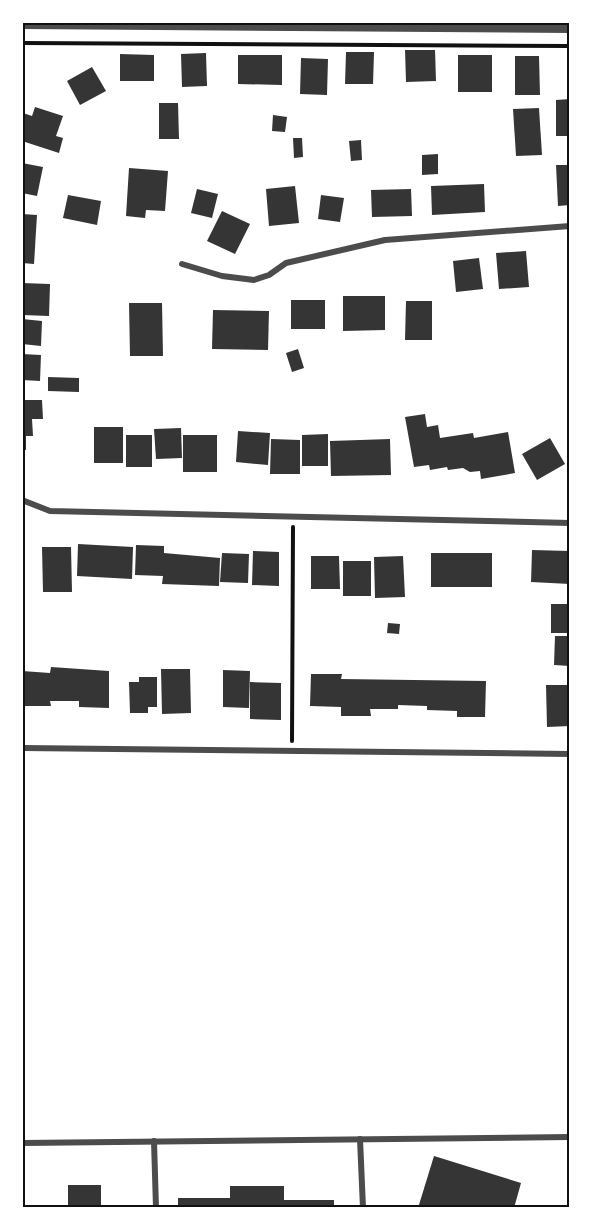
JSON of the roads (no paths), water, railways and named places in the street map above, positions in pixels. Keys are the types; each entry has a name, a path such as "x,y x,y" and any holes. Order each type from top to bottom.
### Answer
{"street":[{"path":"22,24 570,28"},
{"path":"182,264 222,276 254,280 269,275 286,263 385,240 570,226"},
{"path":"22,500 50,511 570,524"},
{"path":"22,748 570,754"},
{"path":"22,1143 570,1137"},
{"path":"360,1139 363,1208"},
{"path":"154,1141 156,1208"}]}
